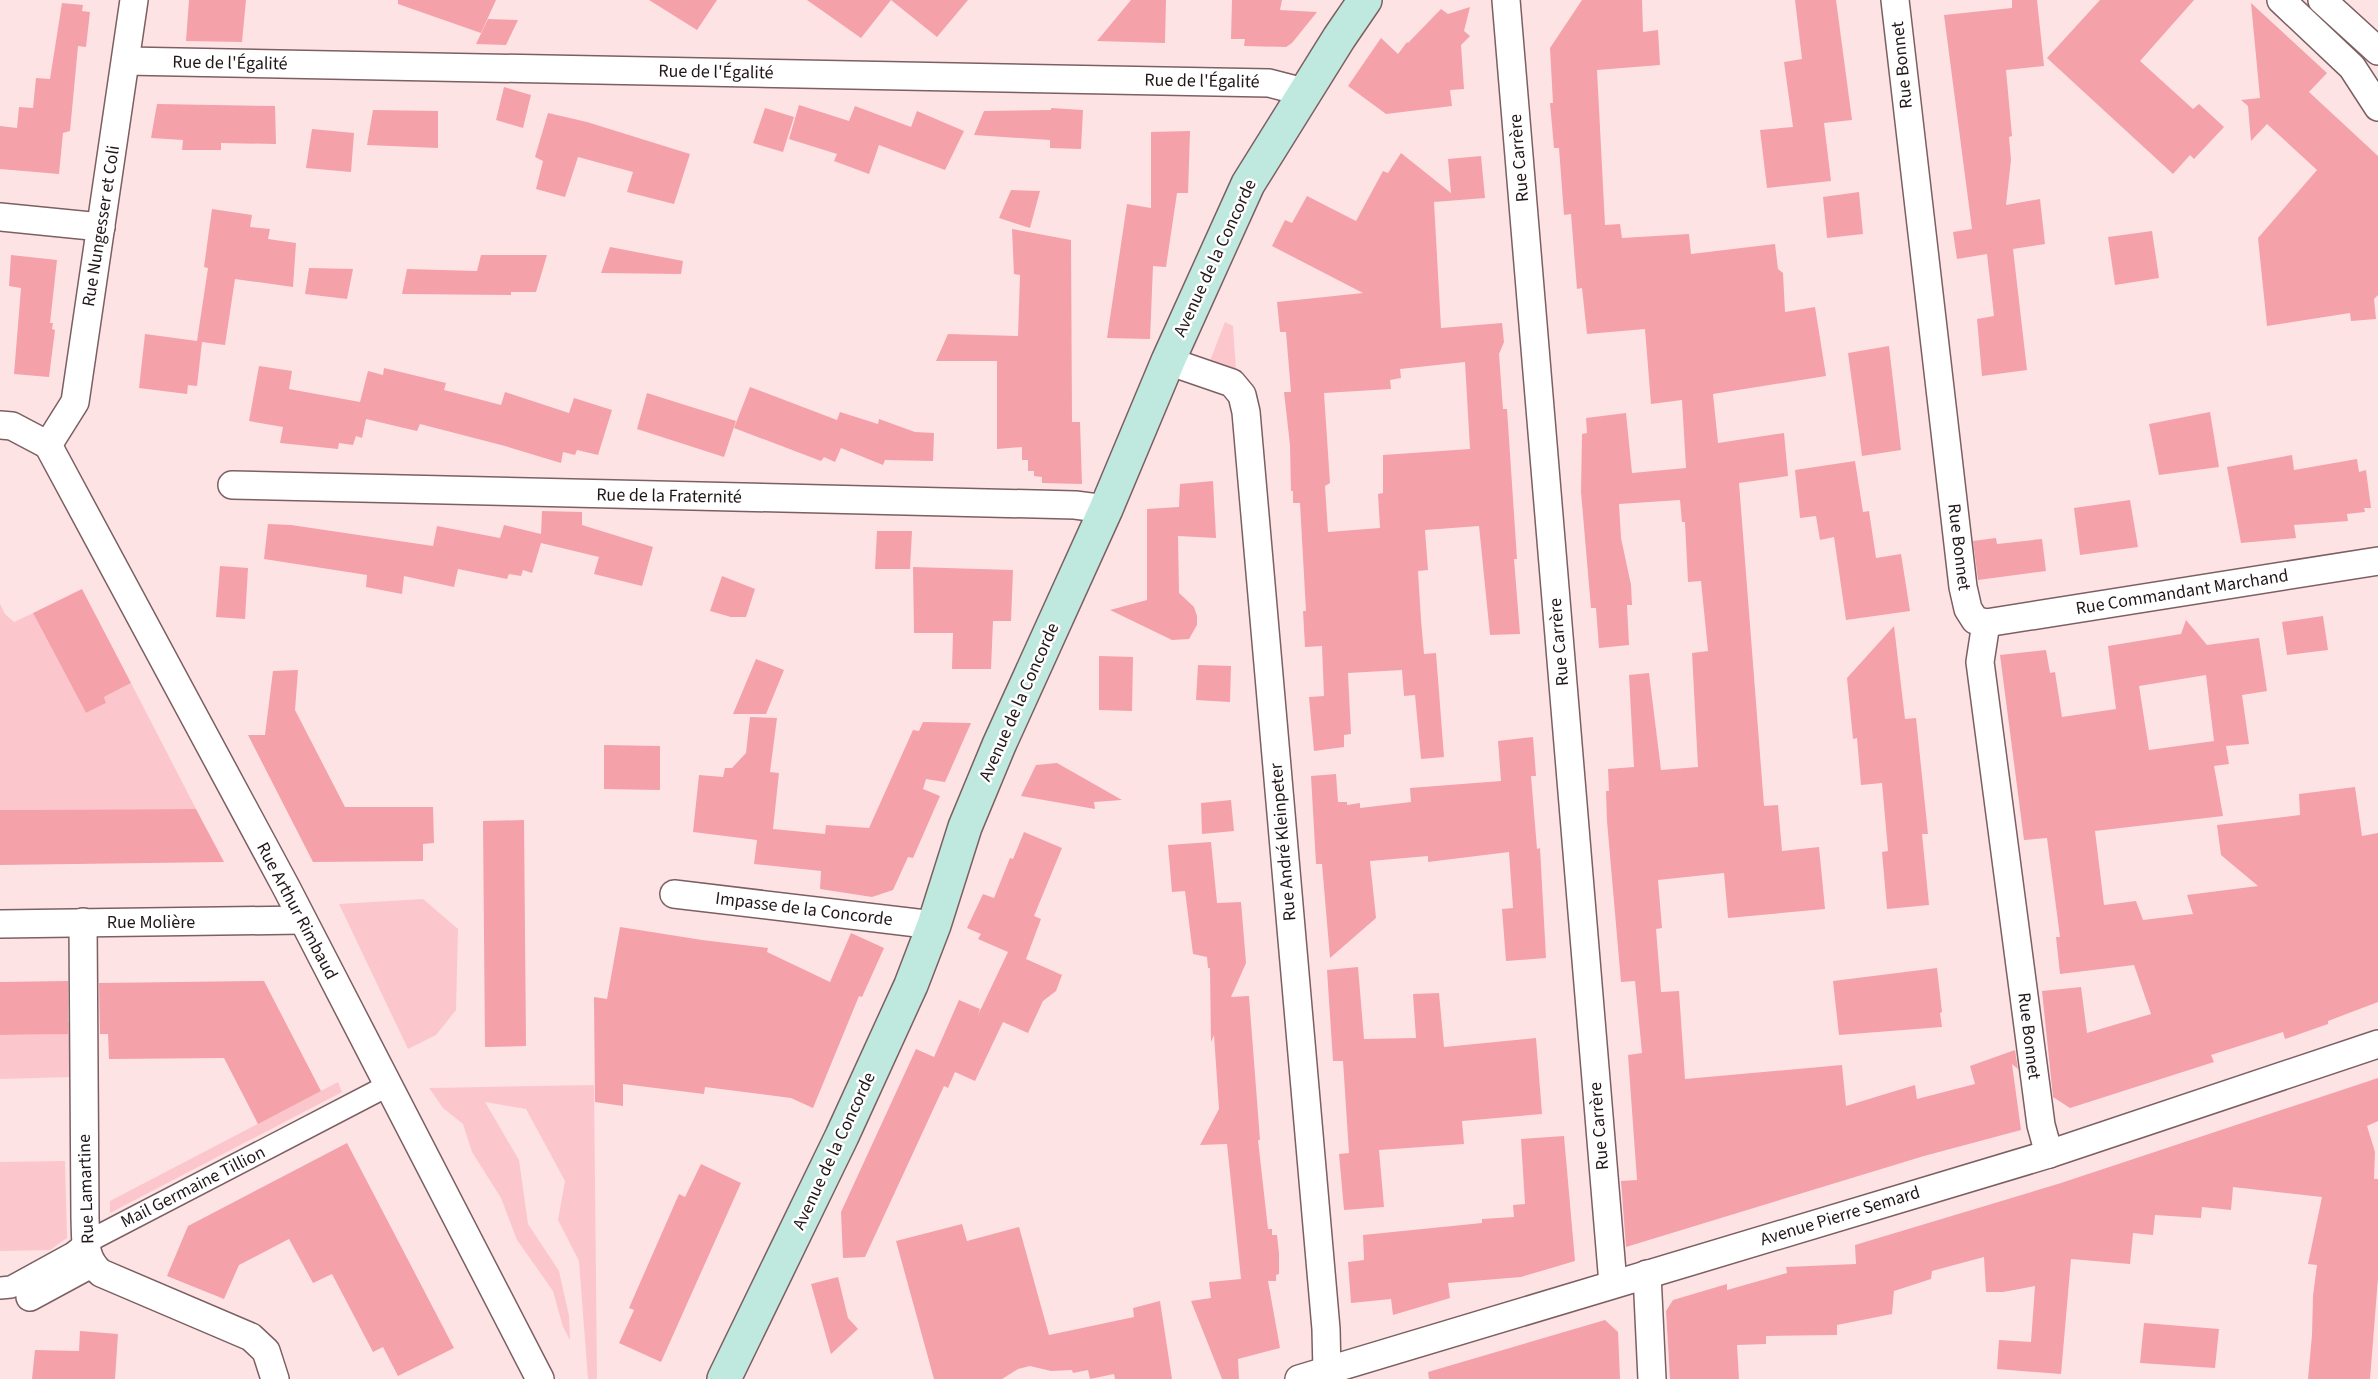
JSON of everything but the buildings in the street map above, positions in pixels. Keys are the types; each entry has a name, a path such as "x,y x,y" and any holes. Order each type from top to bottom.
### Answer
{"main road":[{"name":"Avenue de la Concorde","path":"724,1379 842,1136 911,985 934,925 965,827 999,745 1248,184 1304,92 1365,0"},
{"name":"Avenue de la Concorde","path":"1339,38 1376,0"}],"street":[{"name":"Rue Nungesser et Coli","path":"48,445 75,402 134,0"},
{"name":"Rue Carrère","path":"1506,0 1612,1284"},
{"name":"Rue Bonnet","path":"1895,0 1963,587 1968,609 1975,620 1986,623 1980,662 2041,1125 2049,1154"},
{"path":"2281,0 2352,67 2378,107"},
{"path":"2322,0 2378,51"},
{"name":"Rue de l'Égalité","path":"126,62 1269,83 1304,92"},
{"path":"0,217 101,227"},
{"name":"Rue André Kleinpeter","path":"1168,361 1232,384 1242,395 1246,411 1326,1329 1327,1371"},
{"path":"0,424 12,426 48,445"},
{"name":"Rue Arthur Rimbaud","path":"48,445 302,920 540,1379"},
{"name":"Rue de la Fraternité","path":"232,485 1106,508"},
{"name":"Rue Commandant Marchand","path":"1986,623 2378,561"},
{"name":"Impasse de la Concorde","path":"674,894 934,925"},
{"name":"Rue Molière","path":"0,924 302,920"},
{"name":"Rue Lamartine","path":"83,922 84,1157 89,1253 101,1273 251,1337 266,1351 274,1379"},
{"name":"Avenue Pierre Semard","path":"1299,1379 2049,1154 2378,1044"},
{"name":"Mail Germaine Tillion","path":"0,1288 11,1287 74,1253 89,1253 387,1086"},
{"path":"30,1297 89,1253"},
{"path":"1647,1274 1652,1379"}],"shaded area":[{"path":"1225,322 1233,326 1236,370 1210,361"},
{"path":"0,604 5,614 14,622 33,613 86,713 106,703 104,697 131,683 196,809 0,810"},
{"path":"423,899 458,929 456,1010 436,1035 408,1049 339,904"},
{"path":"60,1022 71,1022 72,1077 0,1079 0,1035 61,1034"},
{"path":"338,1082 342,1092 110,1213 110,1201"},
{"path":"594,1085 597,1379 588,1379 579,1261 558,1220 565,1181 526,1109 485,1102 519,1160 528,1224 559,1271 569,1316 570,1340 563,1327 553,1291 517,1240 501,1198 472,1152 463,1124 443,1108 429,1088"},
{"path":"65,1161 67,1238 50,1250 0,1251 0,1162"}]}
